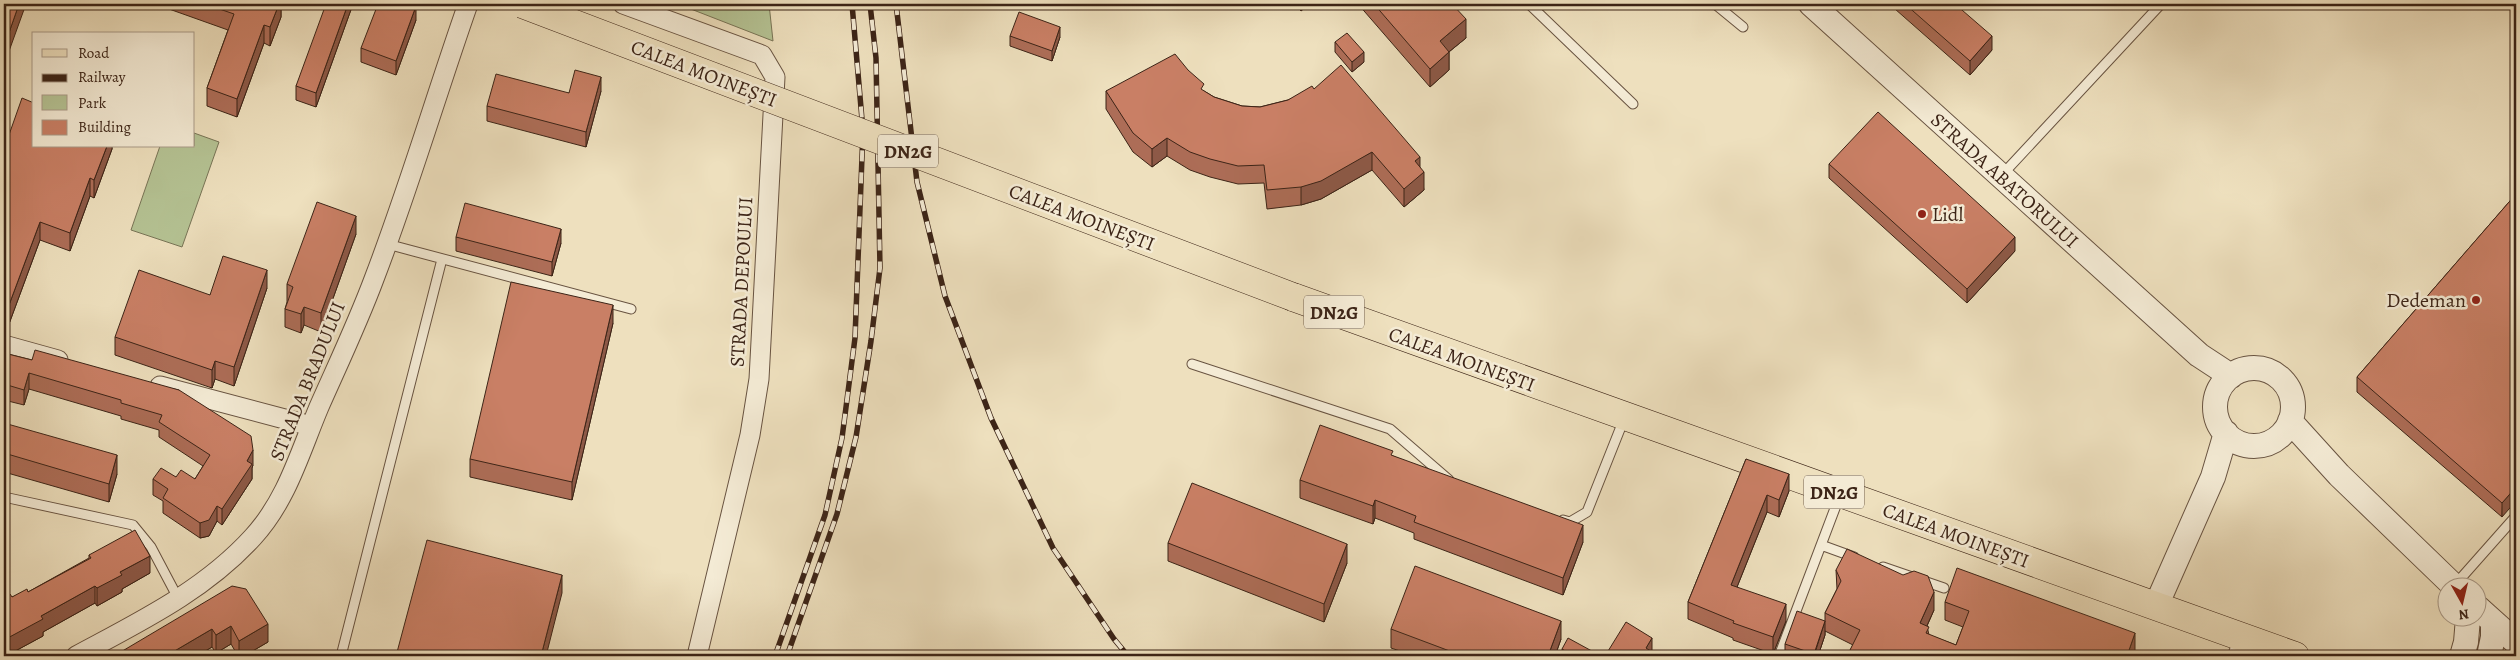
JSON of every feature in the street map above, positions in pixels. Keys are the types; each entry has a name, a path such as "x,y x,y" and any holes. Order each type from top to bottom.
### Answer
{"main road":[{"name":"CALEA MOINEȘTI","path":"522,4 1293,297 2156,606 2236,646 2295,656"}],"street":[{"path":"452,4 463,18"},
{"name":"STRADA DEPOULUI","path":"623,4 762,55 775,77 759,379 750,435 697,656"},
{"name":"STRADA ABATORULUI","path":"1811,4 2199,355 2225,383"},
{"name":"STRADA BRADULUI","path":"76,656 179,600 227,564 255,536 276,508 290,482 311,426 387,244 463,18"},
{"path":"4,345 71,363"},
{"path":"2253,368 2262,369 2280,378 2286,385 2293,402 2284,429 2260,445 2233,438 2220,426 2215,408 2225,383 2241,371 2253,368"},
{"path":"138,381 311,426"},
{"path":"2284,429 2339,475 2446,578"},
{"path":"2156,606 2213,478 2233,438"},
{"path":"2488,618 2516,642"},
{"path":"2488,624 2493,638 2488,656"},
{"path":"2462,656 2467,628"}],"lane":[{"path":"1530,4 1633,104"},
{"path":"1715,4 1743,27"},
{"path":"2001,176 2161,4"},
{"path":"387,244 630,309"},
{"path":"341,656 442,259"},
{"path":"1192,364 1390,429 1449,480 1458,483"},
{"path":"1551,516 1570,522 1587,512 1625,417"},
{"path":"1779,656 1840,494"},
{"path":"4,497 133,525 151,547 179,600"},
{"path":"2463,578 2516,516"},
{"path":"1821,545 1944,588"}],"green space":[{"path":"678,4 769,4 773,41"},
{"path":"195,133 219,142 182,247 131,230 159,148 195,148"}],"building":[{"path":"4,4 19,4 4,47"},
{"path":"205,4 279,4 270,27 264,25 237,99 207,88 234,14"},
{"path":"326,4 348,4 316,93 296,86"},
{"path":"378,4 409,4 416,6 396,61 361,48"},
{"path":"1374,4 1452,4 1466,19 1440,41 1449,52 1430,69"},
{"path":"1905,4 1955,4 1992,36 1970,61"},
{"path":"1019,12 1060,27 1052,51 1010,36"},
{"path":"1347,33 1364,52 1352,62 1335,42"},
{"path":"1175,54 1188,70 1204,84 1201,89 1214,97 1242,106 1260,107 1288,100 1312,86 1314,89 1341,65 1420,157 1415,161 1424,172 1404,189 1372,152 1321,181 1301,187 1267,190 1264,165 1238,166 1210,159 1190,152 1167,138 1152,149 1133,133 1106,91"},
{"path":"575,70 601,77 586,132 487,106 496,74 569,93"},
{"path":"22,98 32,102 32,148 106,148 94,180 90,178 70,233 40,222 6,313 4,312 4,149"},
{"name":"Lidl","path":"1878,112 2015,237 1967,289 1829,164"},
{"name":"Dedeman","path":"2516,194 2516,487 2502,503 2357,377"},
{"path":"317,202 356,216 321,313 304,307 301,314 285,309 293,287 287,284"},
{"path":"465,203 561,229 552,262 456,237"},
{"path":"223,256 267,270 234,367 215,361 212,370 115,337 139,270 210,295"},
{"path":"511,282 613,305 572,482 470,459"},
{"path":"35,350 179,390 251,436 253,450 247,461 252,464 222,509 217,506 209,520 200,523 163,498 168,489 153,479 161,468 176,477 181,470 195,479 210,455 159,422 162,415 121,403 121,400 29,373 24,390 4,384 4,353 32,360"},
{"path":"4,423 117,455 109,484 4,453"},
{"path":"1320,425 1393,451 1391,455 1583,525 1563,578 1414,522 1416,516 1375,500 1373,506 1300,480"},
{"path":"1746,459 1789,474 1779,500 1767,495 1731,585 1786,604 1773,637 1733,623 1734,621 1688,602"},
{"path":"1192,483 1347,544 1324,604 1168,543"},
{"path":"135,530 150,556 120,572 122,575 97,588 95,586 41,616 43,619 4,640 4,597 10,594 12,597 27,589 28,592 91,558 89,555"},
{"path":"427,540 562,575 541,656 396,656"},
{"path":"1847,549 1903,575 1914,571 1928,576 1934,592 1920,623 1929,627 1926,633 1956,645 1969,611 1945,602 1957,568 2135,633 2127,656 1847,656 1860,630 1825,613 1841,581 1836,570"},
{"path":"1415,566 1561,621 1548,656 1463,656 1391,629"},
{"path":"232,586 246,589 268,624 239,641 231,626 216,635 212,629 166,656 114,656"},
{"path":"1797,611 1825,621 1814,654 1785,644"},
{"path":"1626,622 1652,638 1646,648 1652,652 1649,656 1605,656"},
{"path":"1568,638 1601,656 1574,656 1562,649"}],"railway":[{"path":"775,656 825,515 842,438 855,338 863,131 852,4"},
{"path":"787,656 837,514 856,437 871,341 880,268 876,58 870,4"},
{"path":"896,4 917,182 945,296 991,418 1053,548 1114,639 1128,656"}],"place":[{"name":"Lidl","path":"1922,214"},
{"name":"Dedeman","path":"2476,300"}]}
